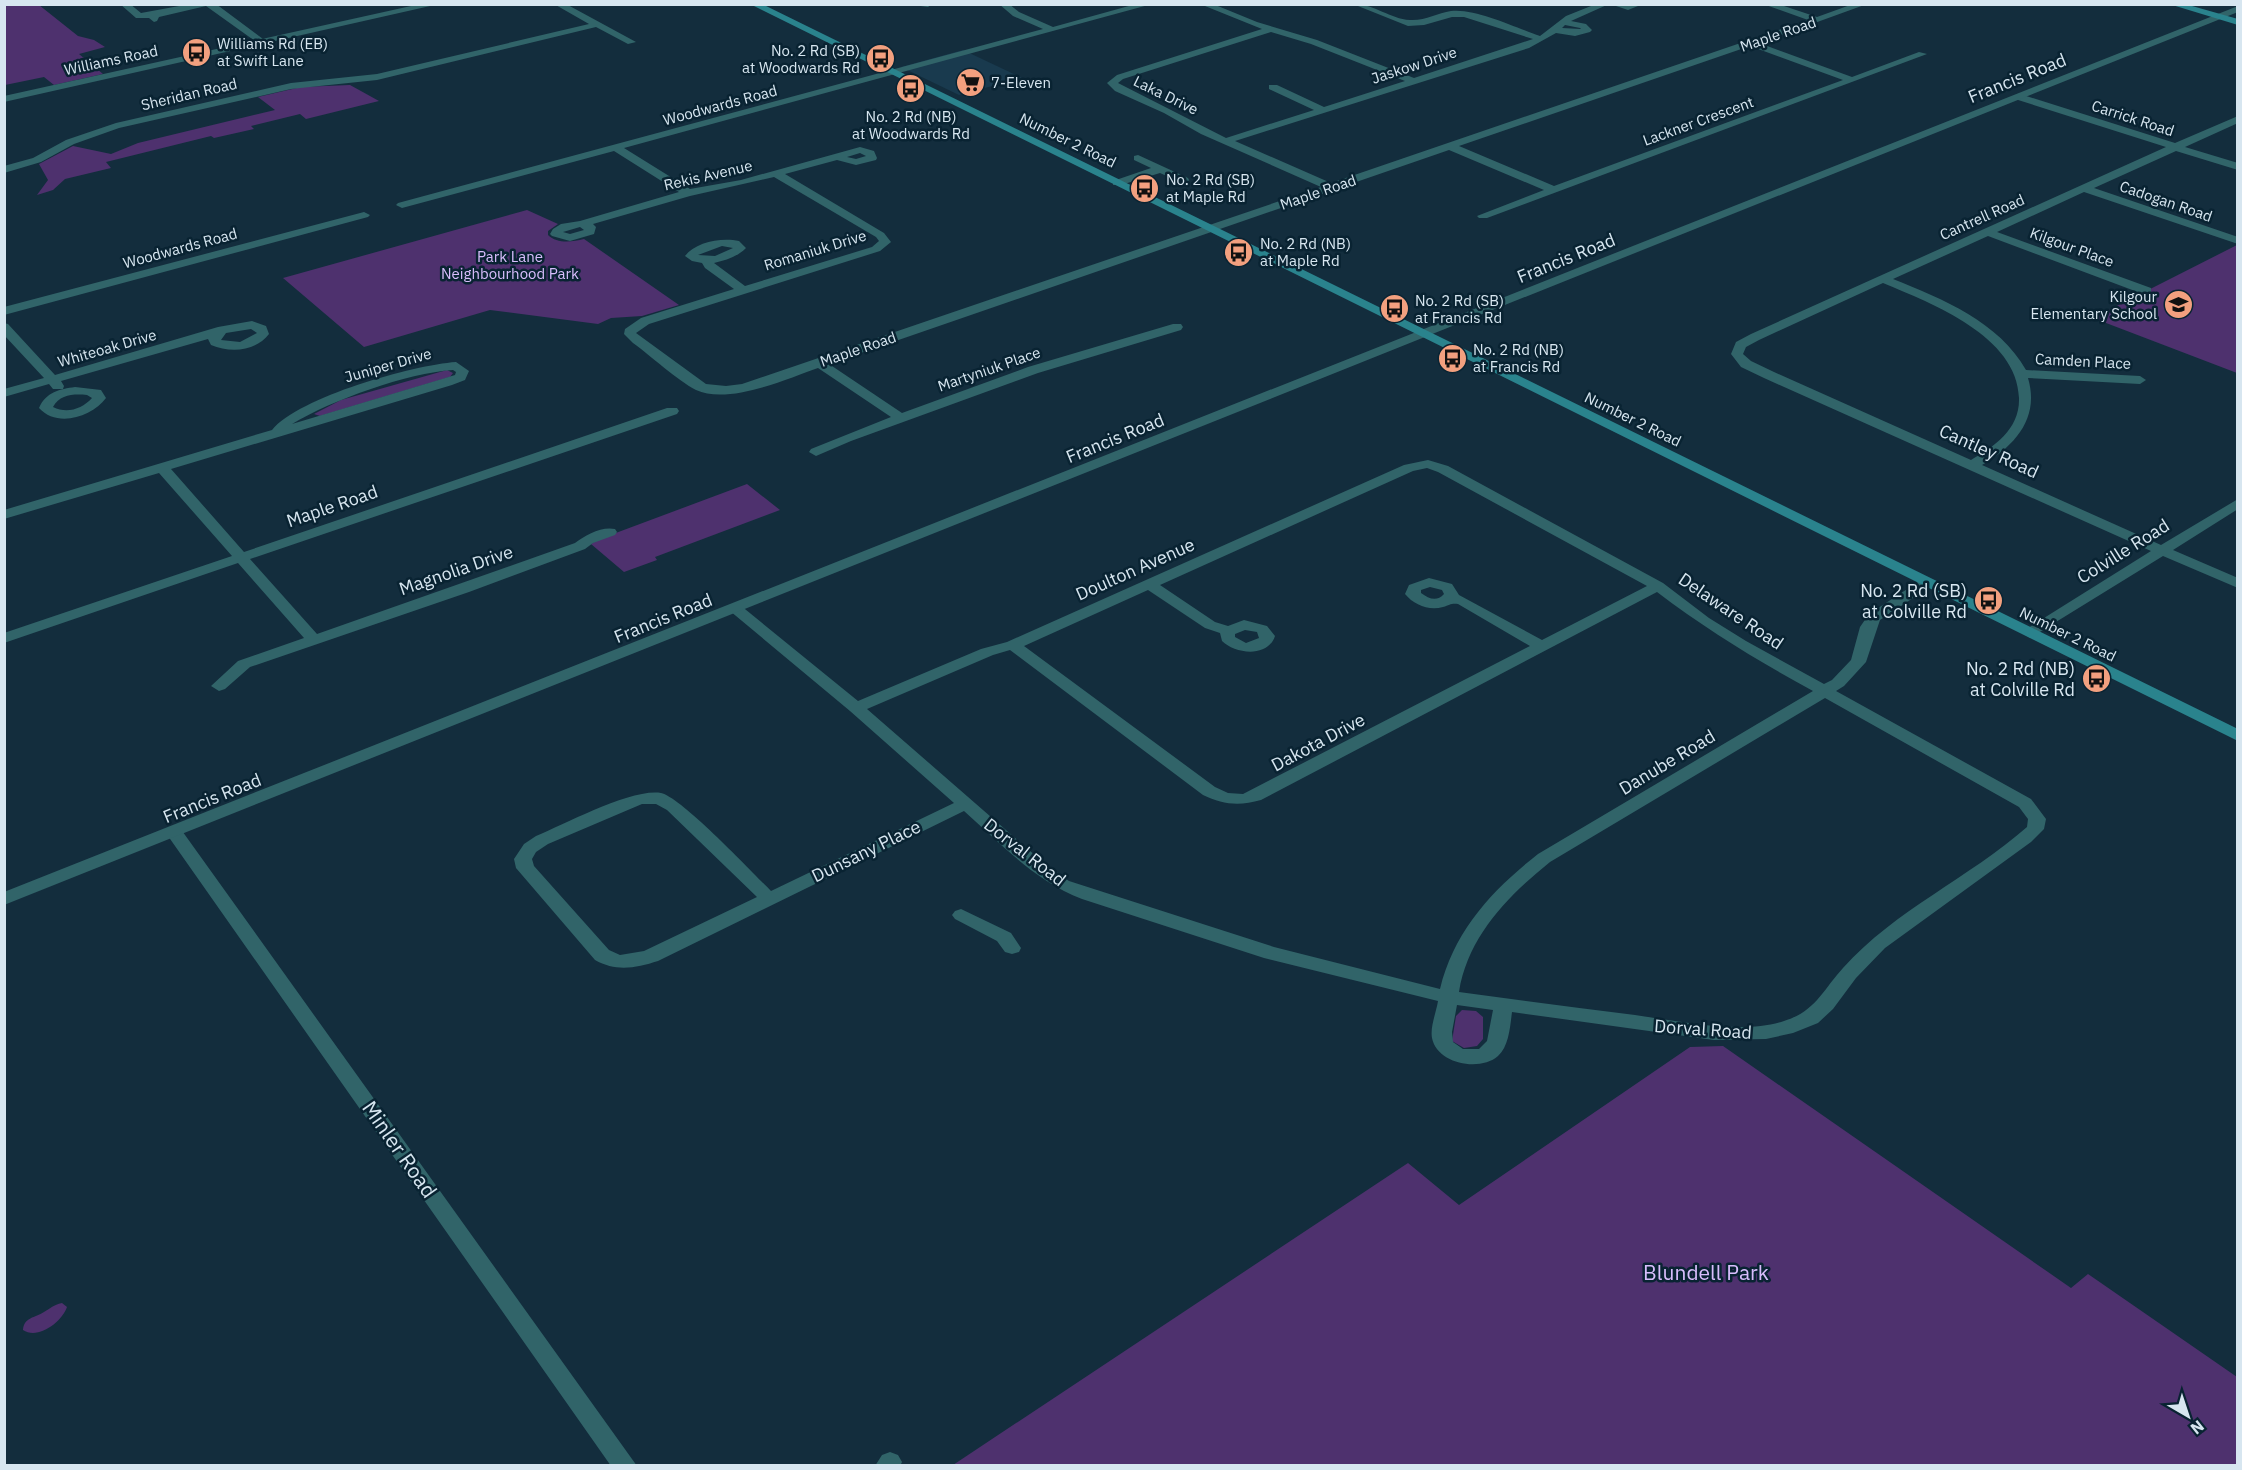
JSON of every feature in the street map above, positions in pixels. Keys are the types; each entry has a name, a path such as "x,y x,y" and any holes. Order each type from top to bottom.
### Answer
{"main road":[{"name":"Number 2 Road","path":"754,4 2238,736"},
{"path":"2173,4 2238,22"}],"street":[{"path":"124,4 139,16 154,17 207,4 262,42"},
{"name":"Williams Road","path":"4,99 435,4"},
{"path":"558,4 631,42"},
{"path":"910,4 928,4"},
{"path":"1003,4 1016,14 1052,30"},
{"name":"Woodwards Road","path":"402,205 1148,4"},
{"path":"1204,4 1307,39 1413,81"},
{"path":"1357,4 1408,23 1424,22 1451,14 1465,14 1541,39"},
{"path":"1574,4 1588,10"},
{"name":"Jaskow Drive","path":"1226,141 1541,39 1562,22 1605,4"},
{"path":"1614,4 1628,7 1639,4"},
{"path":"1767,4 1817,20"},
{"name":"Maple Road","path":"631,329 630,334 637,340 701,387 717,392 739,388 819,363 1863,4"},
{"name":"Francis Road","path":"4,899 2238,9"},
{"path":"1554,30 1575,33 1587,30 1583,26 1562,22"},
{"name":"Sheridan Road","path":"4,170 42,158 65,144 110,128 286,87 357,75 599,24"},
{"name":"Laka Drive","path":"1272,29 1120,76 1112,83 1119,89 1226,141 1330,187"},
{"path":"1750,43 1852,80"},
{"name":"Lackner Crescent","path":"1483,216 1922,54"},
{"path":"1273,87 1323,110"},
{"name":"Carrick Road","path":"2019,97 2238,167"},
{"name":"Cantrell Road","path":"1740,345 2238,119"},
{"path":"51,141 65,144"},
{"path":"1449,146 1554,190"},
{"path":"616,148 688,193"},
{"name":"Rekis Avenue","path":"581,224 688,193 730,186 842,155"},
{"path":"1138,158 1184,180"},
{"path":"1117,183 1160,169"},
{"name":"Romaniuk Drive","path":"614,328 631,329 645,321 888,244 883,237 776,174"},
{"name":"Cadogan Road","path":"2085,189 2238,241"},
{"name":"Woodwards Road","path":"4,311 364,215"},
{"name":"Kilgour Place","path":"1987,232 2147,291"},
{"path":"707,260 710,267 744,290"},
{"path":"1882,279 1930,298 1969,321 1997,342 2024,374 2027,404 2023,420 2007,441 1972,465"},
{"path":"4,327 65,393"},
{"name":"Martyniuk Place","path":"816,452 846,438 1047,366 1177,327"},
{"name":"Whiteoak Drive","path":"4,393 217,333"},
{"name":"Cantley Road","path":"1740,345 1737,354 1751,367 2238,584"},
{"path":"819,363 901,418"},
{"name":"Juniper Drive","path":"4,515 447,382 460,377 463,371 456,366 441,367 337,397 283,424 277,433"},
{"name":"Camden Place","path":"2024,374 2140,380"},
{"name":"Maple Road","path":"4,638 672,411"},
{"name":"Doulton Avenue","path":"856,708 987,652 1013,645 1409,468 1428,464"},
{"name":"Delaware Road","path":"1428,464 1443,469 1658,586 1715,628 1823,692 2025,803 2037,819"},
{"path":"162,468 313,639"},
{"name":"Colville Road","path":"2030,633 2238,503"},
{"name":"Magnolia Drive","path":"219,686 244,664 464,589 580,546 588,540 610,532"},
{"name":"Danube Road","path":"1447,997 1471,934 1485,911 1505,889 1544,858 1838,683 1858,663 1868,627 1874,617 1926,583"},
{"path":"1149,584 1210,624 1228,631"},
{"name":"Dakota Drive","path":"1013,645 1209,791 1223,798 1239,801 1255,796 1658,586"},
{"path":"1451,597 1463,601 1542,647"},
{"name":"Dorval Road","path":"735,608 856,708 1039,868 1063,885 1088,896 1271,953 1447,997 1714,1033 1746,1034 1786,1028 1811,1018 1826,1004 1849,973 1878,944 2025,838 2035,829 2037,819"},
{"name":"Dunsany Place","path":"768,898 673,806 656,793 631,801 549,836 519,853 528,872 602,955 618,967 651,956 965,804"},
{"name":"Minler Road","path":"174,832 625,1466"},
{"path":"961,915 1004,937 1012,948"},
{"path":"1447,997 1442,1037 1444,1045 1454,1052 1469,1057 1481,1056 1491,1050 1496,1042 1503,1006"}],"shaded area":[{"path":"963,50 1022,78 959,95 901,67"}],"green space":[{"path":"4,5 39,5 78,36 94,40 105,47 79,54 103,74 54,85 44,77 5,85"},
{"path":"350,85 379,101 306,119 300,114 251,126 254,129 214,138 211,136 106,162 111,168 65,179 53,190 37,195 48,180 39,164 73,146 111,154 138,143 275,110 258,97 301,87"},
{"name":"Park Lane Neighbourhood Park","path":"527,210 558,224 548,231 548,235 552,238 565,241 584,239 679,305 642,316 611,318 598,324 490,310 364,347 283,278"},
{"name":"Kilgour Elementary School","path":"2237,245 2237,373 2093,318"},
{"path":"447,370 453,373 450,377 320,416 314,414 341,400"},
{"path":"747,484 780,510 655,557 657,560 624,572 591,544 597,540"},
{"path":"1462,1010 1476,1011 1483,1017 1483,1039 1477,1046 1464,1048 1452,1041 1456,1016"},
{"name":"Blundell Park","path":"1723,1046 2071,1288 2088,1274 2237,1377 2237,1465 953,1465 1408,1163 1459,1205 1690,1047"},
{"path":"62,1303 67,1307 55,1324 36,1333 23,1330 28,1320"}],"place":[{"name":"Williams Rd (EB) at Swift Lane","path":"196,52"},
{"name":"No. 2 Rd (SB) at Woodwards Rd","path":"881,59"},
{"name":"7-Eleven","path":"970,82"},
{"name":"No. 2 Rd (NB) at Woodwards Rd","path":"911,89"},
{"name":"No. 2 Rd (SB) at Maple Rd","path":"1145,188"},
{"name":"No. 2 Rd (NB) at Maple Rd","path":"1239,252"},
{"name":"Kilgour Elementary School","path":"2178,305"},
{"name":"No. 2 Rd (SB) at Francis Rd","path":"1394,309"},
{"name":"No. 2 Rd (NB) at Francis Rd","path":"1452,358"},
{"name":"No. 2 Rd (SB) at Colville Rd","path":"1988,600"},
{"name":"No. 2 Rd (NB) at Colville Rd","path":"2096,678"}]}
